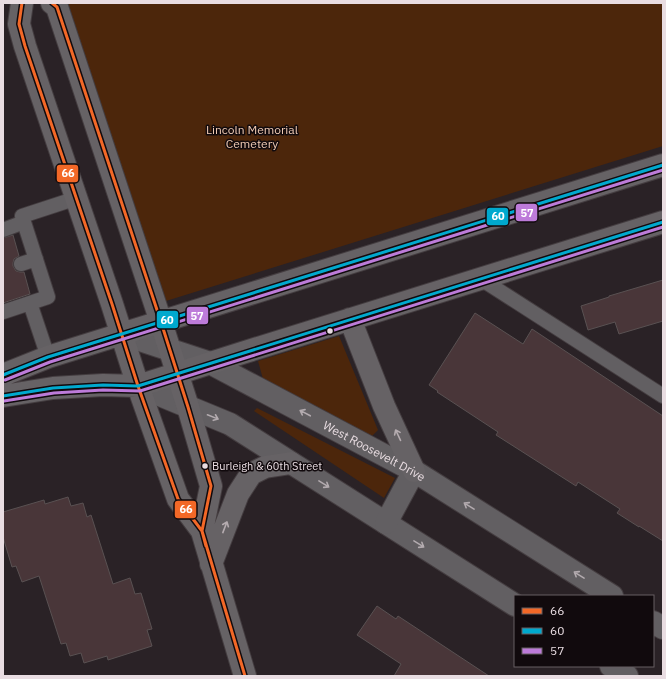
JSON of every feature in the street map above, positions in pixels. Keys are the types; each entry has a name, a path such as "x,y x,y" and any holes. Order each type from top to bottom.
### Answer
{"main road":[{"path":"22,3 19,24 138,386 178,499 202,531 245,676"},
{"path":"52,3 57,7 161,322 211,486 202,531"},
{"path":"3,375 48,357 663,165"},
{"path":"3,396 53,388 104,385 138,386 663,222"},
{"path":"350,319 384,406 414,471"},
{"path":"212,564 238,494 251,474 265,466 290,463"}],"street":[{"name":"West Roosevelt Drive","path":"122,334 210,363 414,471 610,595"},
{"path":"138,386 230,424 514,604"},
{"path":"386,523 414,471"},
{"path":"654,623 663,628"},
{"path":"613,667 627,676"}],"lane":[{"path":"3,312 48,297 22,216 77,198"},
{"path":"3,230 24,222"},
{"path":"22,264 36,259"},
{"path":"480,279 663,396"},
{"path":"30,303 48,357"}],"green space":[{"name":"Lincoln Memorial Cemetery","path":"68,3 663,3 663,146 166,301"},
{"path":"339,336 378,430 372,436 263,379 258,361"},
{"path":"257,408 395,478 384,498 254,411"}],"building":[{"path":"13,235 19,256 14,259 13,266 16,271 24,272 30,294 3,303 3,238"},
{"path":"663,280 663,321 619,334 615,322 588,330 581,306"},
{"path":"475,313 523,344 532,329 663,416 663,541 617,513 620,509 578,482 576,486 496,435 498,432 437,392 438,391 429,385"},
{"path":"68,497 71,506 83,503 87,517 91,515 113,584 130,578 135,594 141,593 152,629 147,630 152,646 108,660 107,656 84,663 81,653 70,656 66,643 61,644 39,576 22,582 16,566 12,567 3,537 3,512 44,500 45,504"},
{"path":"377,606 396,619 398,616 489,676 394,676 401,664 357,635"}],"transit line":[{"name":"66","path":"22,3 19,24 25,46 138,386 178,499 202,531 245,676"},
{"name":"66","path":"52,3 57,7 161,322 211,486 202,531 206,546"},
{"name":"60","path":"3,375 48,357 663,165"},
{"name":"57","path":"5,380 50,362 663,170"},
{"name":"60","path":"3,396 53,388 103,385 138,386 663,222"},
{"name":"57","path":"4,401 54,393 103,390 140,391 663,227"}],"place":[{"name":"Burleigh & 60th Street","path":"205,466"}]}
